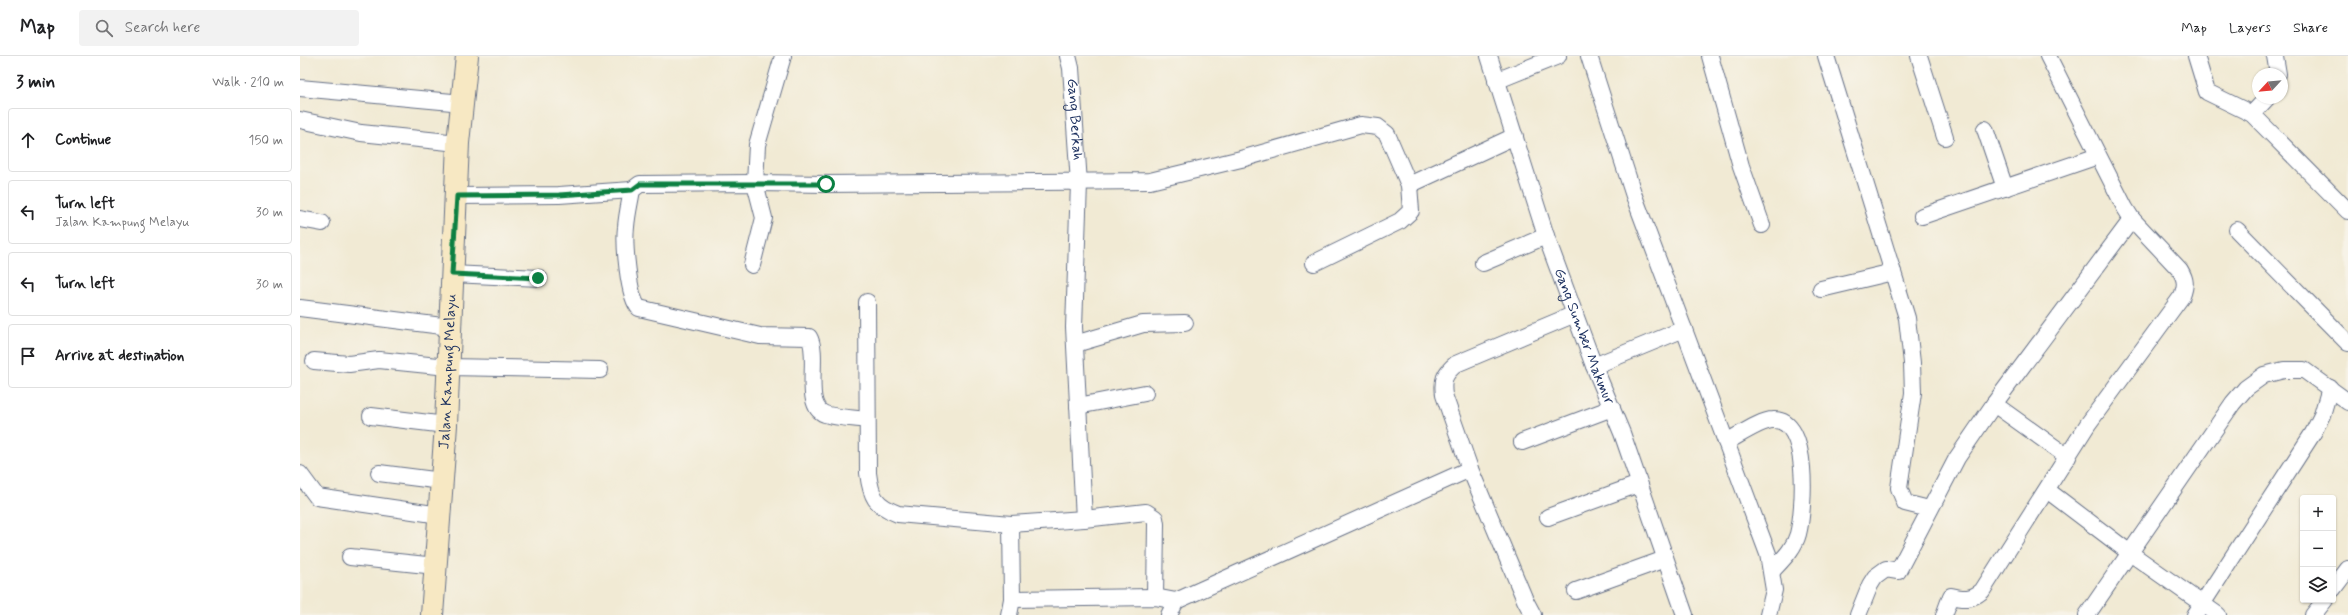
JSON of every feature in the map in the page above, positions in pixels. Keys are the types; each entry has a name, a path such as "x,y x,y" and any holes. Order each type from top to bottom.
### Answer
{"main road":[{"name":"Jalan Kampung Melayu","path":"432,615 446,425 452,274 457,196 458,143 467,56"}],"street":[{"path":"752,265 764,218 755,183 757,145 783,56"},
{"name":"Gang Berkah","path":"1068,56 1071,68 1079,183 1075,344 1084,519"},
{"name":"Gang Sumber Makmur","path":"1489,56 1546,236 1594,366 1612,408 1685,615"},
{"path":"1496,81 1558,56"},
{"path":"1589,56 1634,196 1726,442 1772,571 1774,590 1768,615"},
{"path":"1710,56 1741,166 1762,225"},
{"path":"1826,56 1907,318 1912,363 1912,393 1899,488 1904,503 1929,509"},
{"path":"1919,56 1945,137"},
{"path":"1944,615 1951,596 1964,599 1974,597 1982,591 2088,424 2182,296 2186,286 2184,277 2180,270 2132,219 2098,156 2048,56"},
{"path":"2196,56 2207,92 2252,114 2348,211"},
{"path":"2275,56 2277,68"},
{"path":"300,88 463,103"},
{"path":"2252,114 2262,104"},
{"path":"300,120 361,133 458,143"},
{"path":"457,196 559,195 632,190 640,184 1079,183 1150,181 1168,178 1361,125 1378,127 1388,134 1409,185 1411,211 1400,221 1314,262"},
{"path":"1985,129 2005,188"},
{"path":"1409,185 1515,136"},
{"path":"1922,216 2098,156"},
{"path":"632,190 626,228 628,266 634,303 639,308 760,336 809,337 813,350 813,398 816,407 824,414 867,420"},
{"path":"1858,615 1875,577 1886,570 1898,571 1929,509 1957,458 1994,404 2132,219"},
{"path":"300,220 322,222"},
{"path":"2237,230 2348,343"},
{"path":"1483,263 1546,236"},
{"path":"1821,289 1893,272"},
{"path":"452,274 538,278"},
{"path":"867,302 868,473 871,493 882,508 898,514 1011,524 1084,519 1146,512 1152,514 1156,524 1155,597"},
{"path":"300,308 450,327"},
{"path":"1533,615 1525,600 1470,469 1444,395 1443,383 1446,373 1456,364 1575,314"},
{"path":"1075,344 1143,324 1185,323"},
{"path":"1594,366 1684,329"},
{"path":"314,361 349,364 379,360 448,367 600,370"},
{"path":"2087,615 2233,403 2246,388 2264,375 2290,370 2304,370 2348,402"},
{"path":"2199,609 2313,433 2322,415 2330,388"},
{"path":"1078,406 1145,393"},
{"path":"1994,404 2068,457"},
{"path":"1522,442 1612,408"},
{"path":"371,416 446,425"},
{"path":"1726,442 1773,420 1782,422 1791,430 1797,442 1802,466 1804,503 1798,535 1791,550 1772,571"},
{"path":"1011,524 1011,607 1155,597 1176,601 1470,469"},
{"path":"379,473 442,481"},
{"path":"300,474 317,497 440,515"},
{"path":"1548,516 1639,484"},
{"path":"2047,490 2130,553 2199,609 2218,615"},
{"path":"350,557 436,566"},
{"path":"1576,591 1665,559"},
{"path":"2336,585 2348,569"},
{"path":"1169,615 1176,601"},
{"path":"2313,615 2323,603"}],"route":[{"path":"538,278 452,274 457,196 559,195 632,190 640,184 826,184"}]}
